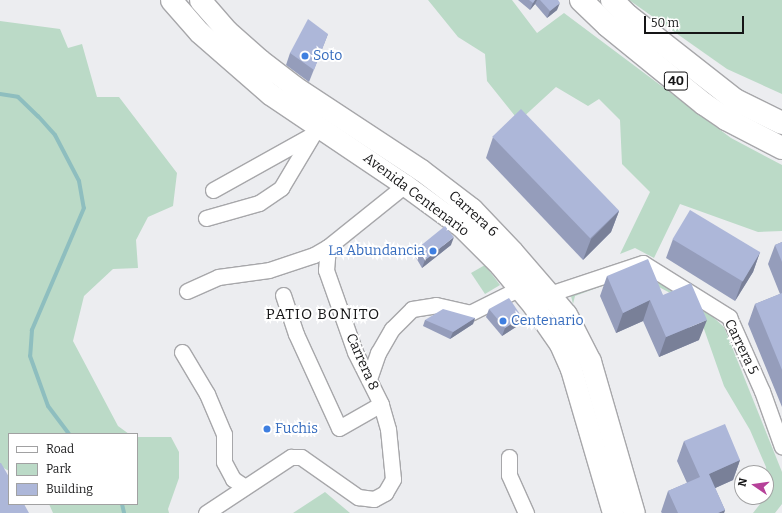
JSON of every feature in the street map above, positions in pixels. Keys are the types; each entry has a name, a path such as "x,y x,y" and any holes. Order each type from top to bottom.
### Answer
{"main road":[{"name":"Avenida Centenario","path":"171,0 199,32 228,60 315,131 405,185 461,226 520,288 541,299 570,369 613,513"},
{"name":"Carrera 6","path":"200,0 227,31 266,65 420,170 472,209 512,251 541,299 566,314 590,361 634,513"},
{"name":"40","path":"581,0 608,26 710,108 726,119 782,148"},
{"path":"612,0 628,16 735,100 782,123"}],"street":[{"path":"213,190 315,131"},
{"path":"206,218 259,203 281,188 315,131"},
{"path":"187,291 218,276 269,270 314,255 328,247 405,185"},
{"name":"Carrera 8","path":"245,487 291,457 301,457 358,497 374,499 385,493 393,479 391,445 381,404 355,352 326,270 328,247"},
{"name":"Carrera 5","path":"541,299 643,263 729,317 762,391 782,447"},
{"path":"369,379 378,353 392,329 412,308 436,305 470,313 483,309 520,288"},
{"path":"282,295 296,334 339,428 381,404"},
{"path":"182,352 206,394 224,434 224,462 233,479 245,487 206,513"},
{"path":"509,457 509,475 526,513"}],"green space":[{"path":"428,0 512,0 537,33 564,13 731,138 782,165 782,231 758,232 680,204 654,258 635,248 620,254 650,192 622,164 620,120 599,99 588,106 556,87 519,121 487,81 485,54 458,37"},
{"path":"629,0 782,0 782,94 727,69"},
{"path":"0,21 60,29 68,48 82,44 97,97 119,97 177,173 173,206 148,217 136,240 138,268 113,269 84,296 73,341 118,426 128,433 8,433 8,470 0,466"},
{"path":"485,265 500,285 485,294 471,273"},
{"path":"638,271 692,298 724,327 782,472 782,504 775,513 753,513 759,505 774,505 774,465 765,465 750,430 724,386 698,312 683,300 635,274 575,296 573,304 571,296 573,292"},
{"path":"138,437 171,437 179,452 179,478 168,509 169,513 53,513 49,505 138,505"},
{"path":"325,492 350,513 293,513"}],"building":[{"path":"540,0 558,0 560,3 550,11"},
{"name":"Soto","path":"308,19 328,34 314,70 290,53"},
{"path":"521,109 619,210 590,238 492,137"},
{"path":"690,210 760,252 743,281 672,239"},
{"path":"445,226 454,237 427,259 418,248"},
{"path":"782,242 782,262 775,245"},
{"path":"648,259 663,295 691,283 707,320 666,337 650,300 623,313 607,276"},
{"path":"782,293 782,370 755,304"},
{"path":"509,298 522,317 505,328 489,309"},
{"path":"443,309 475,318 453,332 425,320"},
{"path":"725,424 740,460 709,474 725,510 718,513 678,513 668,491 700,477 684,441"},
{"path":"1,463 8,475 8,505 25,505 29,513 0,513"}],"waterway":[{"path":"0,94 18,97 38,116 55,135 79,181 84,208 32,330 30,356 48,406 68,433"},
{"path":"122,505 124,513"}],"place":[{"name":"Soto","path":"305,56"},
{"name":"La Abundancia","path":"433,251"},
{"name":"Centenario","path":"503,321"},
{"name":"Fuchis","path":"267,429"}],"district":[{"name":"PATIO BONITO","path":"323,315"}]}
